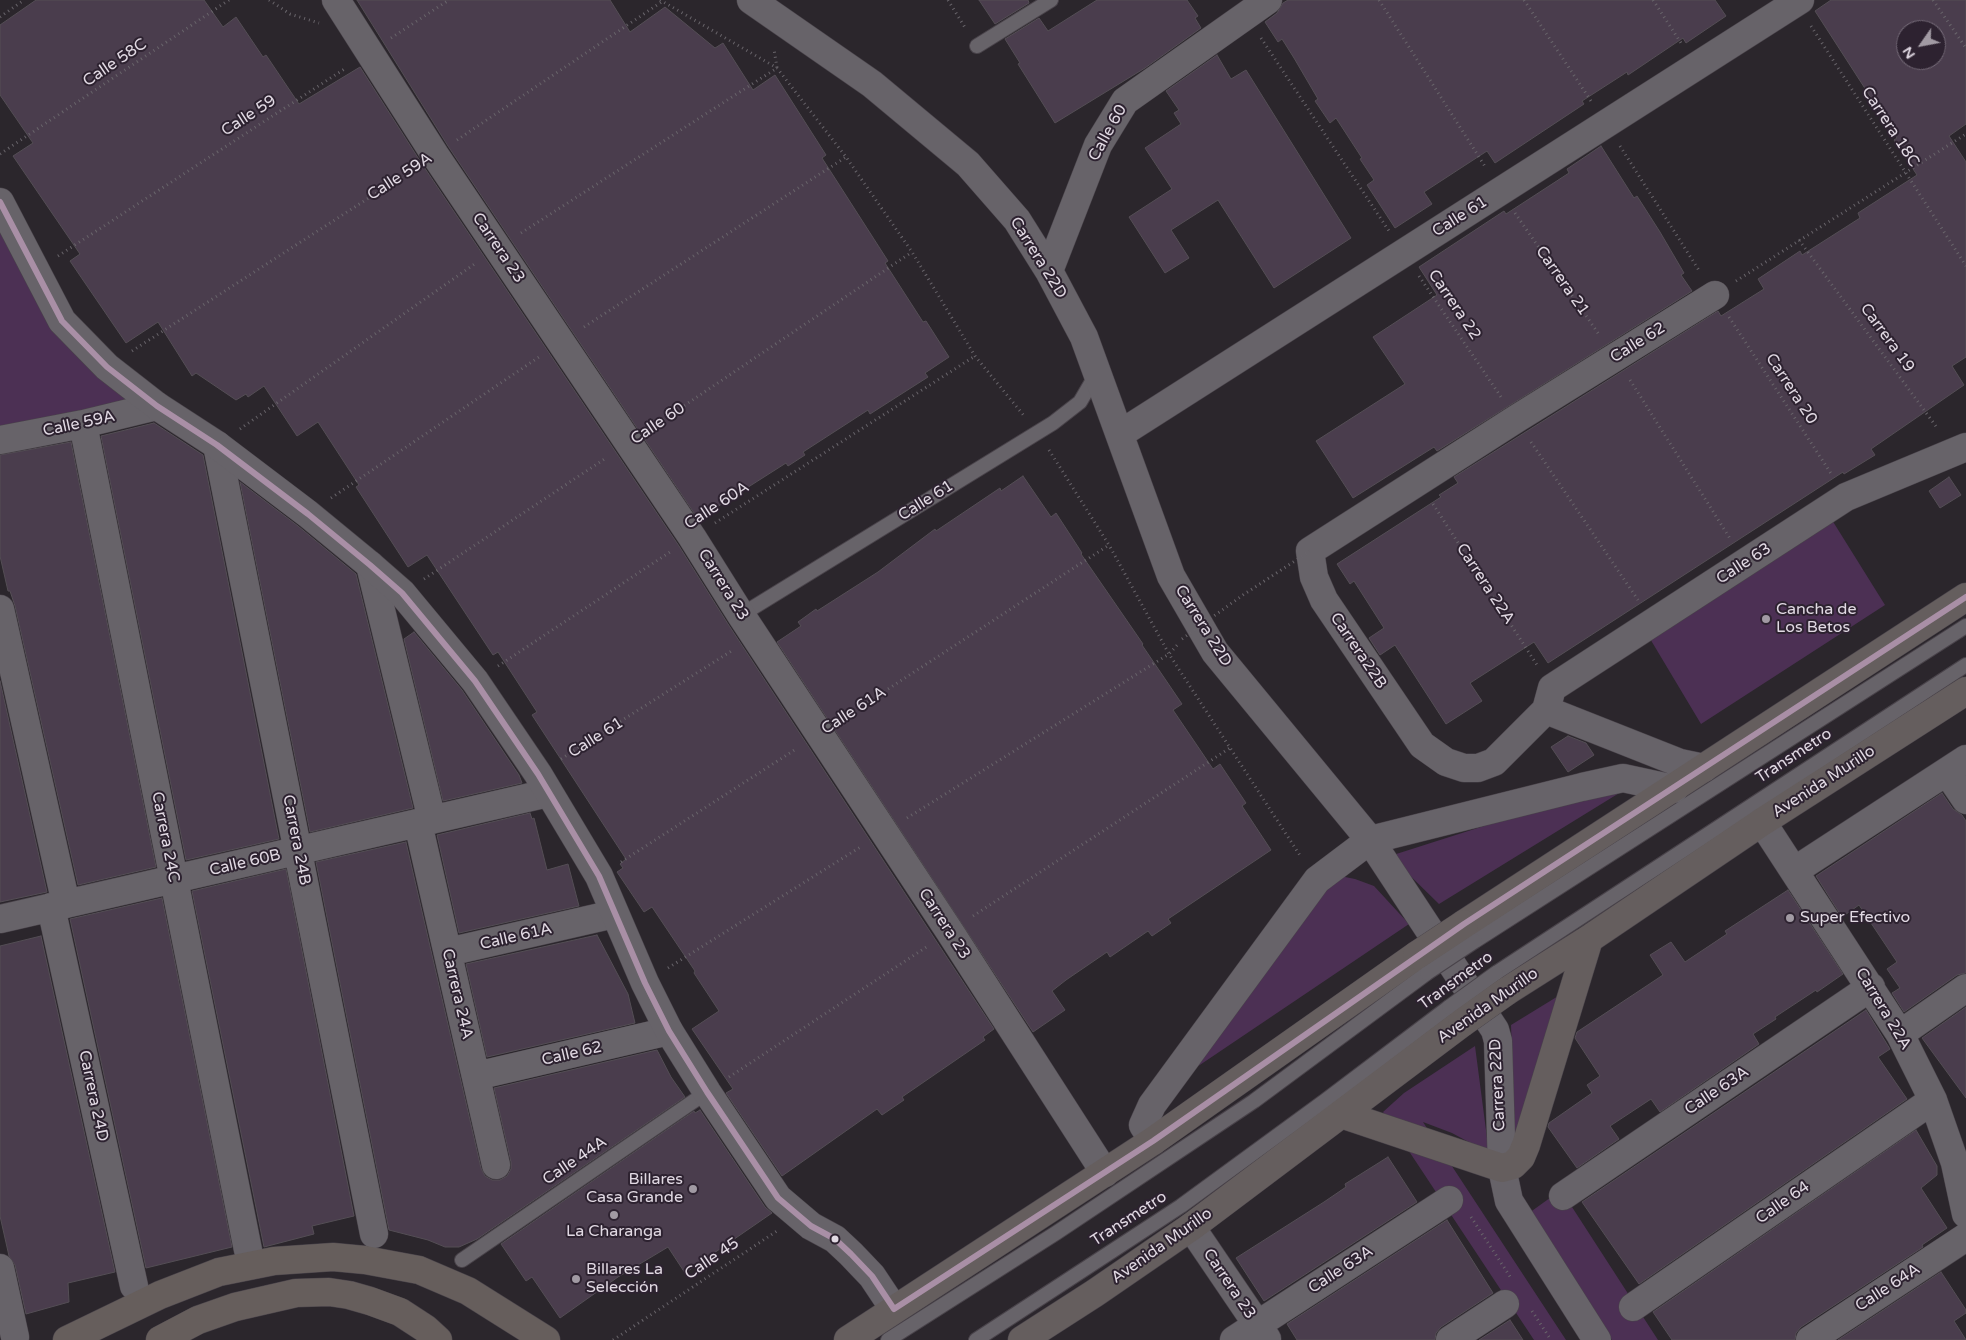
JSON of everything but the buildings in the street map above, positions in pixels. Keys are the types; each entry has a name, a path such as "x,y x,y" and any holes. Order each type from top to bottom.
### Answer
{"highway":[{"path":"67,1340 160,1295 219,1272 274,1261 333,1257 365,1260 418,1270 468,1291 546,1340"},
{"path":"160,1340 198,1320 256,1301 296,1294 330,1292 363,1299 400,1312 426,1329 438,1340"}],"main road":[{"path":"848,1340 1422,964 1704,768 1966,597"},
{"name":"Avenida Murillo","path":"1022,1340 1095,1293 1191,1227 1341,1114 1456,1015 1502,982 1589,939 1762,822 1966,691"},
{"path":"1341,1114 1502,1168 1513,1165 1521,1157 1526,1145 1589,939"}],"street":[{"name":"Carrera 23","path":"336,0 435,155 692,537 1104,1173"},
{"name":"Calle 60","path":"1049,271 1098,145 1125,100 1268,0"},
{"name":"Calle 61","path":"1120,434 1798,1"},
{"name":"Carrera 22D","path":"761,3 872,84 968,164 1017,220 1049,271 1084,337 1171,576 1215,652 1370,840 1495,1030 1498,1041 1502,1168 1509,1201 1597,1340"},
{"path":"0,202 62,321 107,367 157,406 217,446 308,514 370,565 402,593 475,681 543,784 599,876 645,983 669,1031 707,1092 778,1198 811,1226 835,1239 851,1254 872,1276 894,1309"},
{"name":"Calle 62","path":"1310,551 1516,419 1715,295"},
{"name":"Calle 59A","path":"0,440 83,424 157,406"},
{"name":"Carrera 24C","path":"83,424 248,1250"},
{"name":"Carrera 24B","path":"217,446 374,1234"},
{"name":"Calle 63","path":"1422,745 1446,762 1464,768 1478,768 1494,762 1549,699 1653,623 1846,497 1960,449"},
{"name":"Carrera22B","path":"1310,551 1314,577 1324,600 1422,745"},
{"name":"Carrera 24A","path":"370,565 425,821 448,952 496,1165"},
{"name":"Carrera 24D","path":"0,609 134,1286"},
{"path":"1549,699 1680,763 1704,768"},
{"path":"1794,871 1956,766 1966,800"},
{"path":"1153,1141 1143,1125 1152,1105 1317,880 1370,840 1623,778 1674,789"},
{"name":"Calle 60B","path":"0,919 425,821 543,784"},
{"name":"Carrera 22A","path":"1762,822 1900,1034 1961,1159 1966,1214"},
{"name":"Calle 61A","path":"448,952 614,914"},
{"name":"Calle 63A","path":"1563,1196 1870,987"},
{"path":"1900,1034 1966,988"},
{"name":"Calle 62","path":"476,1076 669,1031"},
{"name":"Calle 64","path":"1633,1307 1933,1100"},
{"name":"Calle 63A","path":"1234,1340 1263,1332 1450,1200"},
{"name":"Carrera 23","path":"1191,1227 1263,1332"},
{"name":"Calle 64A","path":"1810,1340 1966,1237"},
{"path":"0,1268 15,1337"},
{"path":"1450,1340 1505,1304"}],"lane":[{"path":"977,46 1051,0"},
{"name":"Calle 61","path":"748,625 1053,423 1080,402 1098,373"},
{"name":"Transmetro","path":"1469,932 1966,626"},
{"name":"Transmetro","path":"1502,982 1966,664"},
{"name":"Transmetro","path":"888,1340 1056,1234 1254,1101 1422,964"},
{"name":"Transmetro","path":"976,1340 1181,1206 1326,1100 1456,1015"},
{"name":"Calle 44A","path":"462,1260 707,1092"}],"path":[{"path":"0,17 24,0"},
{"name":"Calle 58C","path":"0,154 229,0"},
{"name":"Calle 59","path":"63,253 449,0"},
{"path":"948,0 977,46"},
{"name":"Carrera 21","path":"1379,0 1500,191 1615,357 1746,563"},
{"path":"1652,0 1696,66"},
{"path":"1933,0 1966,48"},
{"path":"662,1 777,68 846,157 912,252 975,356 1038,432 1109,545 1169,654 1317,880"},
{"name":"Calle 59A","path":"134,350 435,155 662,1"},
{"name":"Carrera 18C","path":"1798,1 1905,173 1966,266"},
{"name":"Carrera 22","path":"1246,14 1403,253 1653,623"},
{"path":"1715,295 1966,134"},
{"name":"Carrera 19","path":"1800,240 1960,449"},
{"name":"Calle 60","path":"402,593 912,252"},
{"name":"Carrera 20","path":"1715,295 1846,497"},
{"name":"Calle 60A","path":"475,681 692,537 975,356"},
{"name":"Carrera 22A","path":"1418,481 1549,699"},
{"name":"Calle 61A","path":"599,876 1109,545"},
{"path":"1169,654 1182,639 1243,595 1310,551"},
{"name":"Calle 61","path":"543,784 748,625"},
{"name":"Calle 45","path":"613,1340 800,1216"}],"shaded area":[{"path":"0,219 138,403 0,432"},
{"name":"Cancha de Los Betos","path":"1832,520 1885,605 1701,724 1646,632"},
{"path":"1629,787 1439,904 1390,856 1584,794"},
{"path":"1340,876 1374,886 1409,924 1182,1077 1328,884"},
{"path":"1568,990 1515,1136 1511,1025"},
{"path":"1475,1046 1489,1153 1452,1133 1423,1122 1566,1340 1534,1340 1383,1112 1404,1093"},
{"path":"1561,1190 1658,1340 1612,1340 1529,1213"}],"transit line":[{"path":"0,202 62,321 107,367 157,406 217,445 308,514 370,565 402,593 475,681 538,774 599,876 645,983 669,1031 707,1092 778,1198 811,1226 835,1239 851,1254 872,1276 894,1309 1153,1141 1464,924 1966,597"}],"place":[{"name":"Cancha de Los Betos","path":"1766,619"},
{"name":"Super Efectivo","path":"1790,918"},
{"name":"Billares Casa Grande","path":"693,1189"},
{"name":"La Charanga","path":"614,1215"},
{"name":"Billares La Selección","path":"576,1279"}]}
